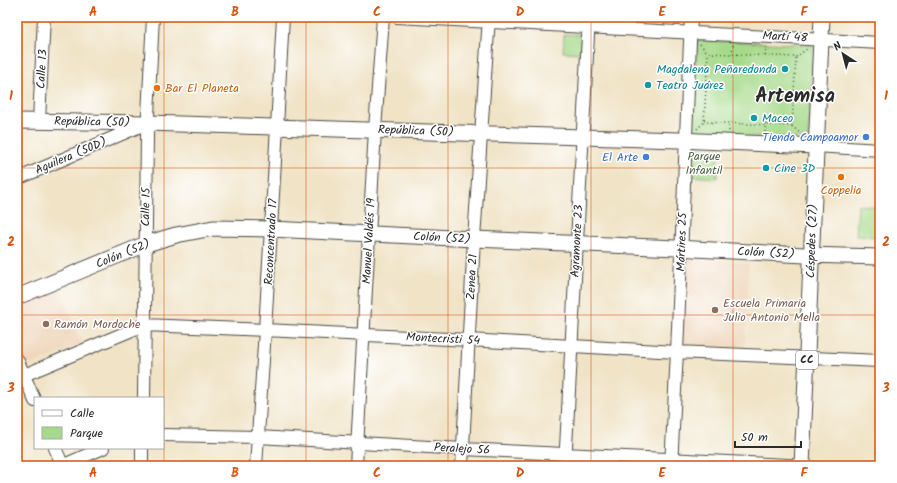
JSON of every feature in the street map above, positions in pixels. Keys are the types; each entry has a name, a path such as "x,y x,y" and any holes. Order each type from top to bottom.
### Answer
{"main road":[{"name":"Céspedes (27)","path":"802,466 822,17"},
{"name":"República (50)","path":"17,121 148,123 582,137 691,135 764,144 816,146"},
{"name":"Colón (52)","path":"17,297 146,244 176,235 213,228 271,229 880,257"}],"street":[{"name":"Calle 13","path":"39,121 44,17"},
{"name":"Calle 15","path":"144,397 148,123 153,17"},
{"name":"Reconcentrado 17","path":"256,466 283,17"},
{"name":"Manuel Valdés 19","path":"356,466 375,130 383,17"},
{"name":"Martí 48","path":"397,17 589,22 694,36 880,43"},
{"name":"Mártires 25","path":"671,463 681,248 691,135 694,36 691,17"},
{"name":"Zenea 21","path":"462,466 480,134 488,20"},
{"name":"Agramonte 23","path":"565,466 589,22"},
{"name":"Aguilera (50D)","path":"17,179 148,123"},
{"path":"816,146 880,150"},
{"name":"Montecristi 54","path":"20,376 144,325 880,361"},
{"path":"17,359 20,376 34,399"},
{"name":"Peralejo 56","path":"164,435 258,437 565,454 671,463 808,466"},
{"path":"55,449 62,466 101,449"},
{"path":"142,449 142,466"}],"path":[{"path":"691,135 704,122 708,53 694,36"},
{"path":"765,56 766,43"},
{"path":"708,53 796,57 792,126"},
{"path":"776,93 810,93 810,96"},
{"path":"764,144 766,116"},
{"path":"704,122 792,126 803,135"}],"shaded area":[{"name":"Escuela Primaria Julio Antonio Mella","path":"686,259 749,262 745,350 682,345"},
{"name":"Ramón Mordoche","path":"59,287 83,344 25,367 17,346 17,304"}],"green space":[{"path":"564,34 582,35 581,53 563,52"},
{"path":"697,40 813,45 808,139 692,134"},
{"name":"Parque Infantil","path":"692,148 718,150 717,178 690,176"},
{"path":"858,205 878,207 876,237 856,236"}],"place":[{"name":"Magdalena Peñaredonda","path":"785,69"},
{"name":"Teatro Juárez","path":"648,85"},
{"name":"Bar El Planeta","path":"157,88"},
{"name":"Maceo","path":"754,118"},
{"name":"Tienda Campoamor","path":"866,137"},
{"name":"El Arte","path":"646,157"},
{"name":"Cine 3D","path":"766,168"},
{"name":"Coppelia","path":"841,177"},
{"name":"Escuela Primaria Julio Antonio Mella","path":"715,310"},
{"name":"Ramón Mordoche","path":"46,324"}],"district":[{"name":"Artemisa","path":"795,97"}]}
